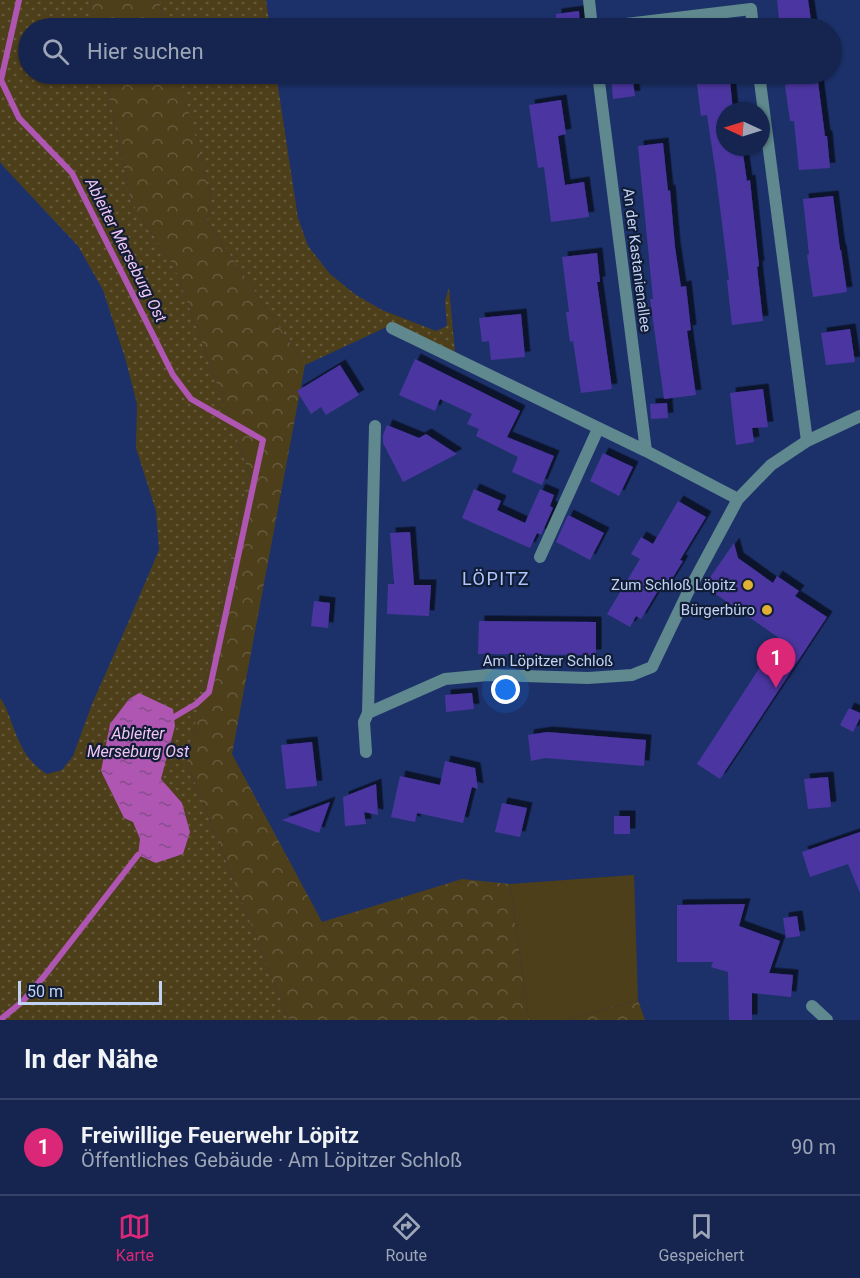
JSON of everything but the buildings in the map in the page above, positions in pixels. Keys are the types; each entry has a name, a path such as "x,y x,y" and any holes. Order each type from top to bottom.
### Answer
{"street":[{"path":"589,0 591,18"},
{"path":"659,18 745,5 751,9 752,18"},
{"name":"An der Kastanienallee","path":"599,84 646,451"},
{"path":"760,84 807,441"},
{"path":"392,328 646,451 738,499"},
{"name":"Am Löpitzer Schloß","path":"368,713 445,680 488,675 588,678 632,675 652,668 688,592 738,499 771,465 807,441 860,416"},
{"path":"366,752 364,723 368,713 375,426"},
{"path":"540,557 598,429"},
{"path":"812,1006 827,1020"}],"green space":[{"path":"0,0 90,0 94,18 18,18 18,84 107,84 131,201 175,268 249,473 187,763 289,1020 0,1020 0,698 21,746 34,764 47,774 62,770 73,756 92,704 159,550 156,511 136,448 137,404 103,290 78,246 0,162"},
{"path":"90,0 159,0 162,18 94,18"},
{"path":"159,0 266,0 269,18 162,18"},
{"path":"107,84 179,84 211,198 207,221 305,365 232,754 322,922 462,879 510,884 529,1020 289,1020 187,763 249,473 175,268 131,201"},
{"path":"179,84 278,84 298,218 308,246 330,274 356,295 382,310 436,331 447,326 445,301 449,287 455,353 393,324 305,365 207,221 211,198"},
{"path":"634,875 638,1000 566,1020 529,1020 510,884"},
{"path":"638,1000 645,1020 566,1020"}],"water":[{"name":"Ableiter Merseburg Ost","path":"139,693 173,709 175,726 161,779 182,803 190,832 183,854 156,863 138,855 140,839 133,822 124,818 101,771 110,724 129,699"}],"waterway":[{"name":"Ableiter Merseburg Ost","path":"19,0 1,80 19,118 72,173 173,375 191,399 263,440 209,692 196,704 174,717"},
{"name":"Ableiter Merseburg Ost","path":"0,1020 23,1001 45,975 138,855"}],"place":[{"name":"Zum Schloß Löpitz","path":"748,585"},
{"name":"Bürgerbüro","path":"767,610"},
{"name":"Freiwillige Feuerwehr Löpitz","path":"776,688"}],"district":[{"name":"LÖPITZ","path":"496,578"}]}
